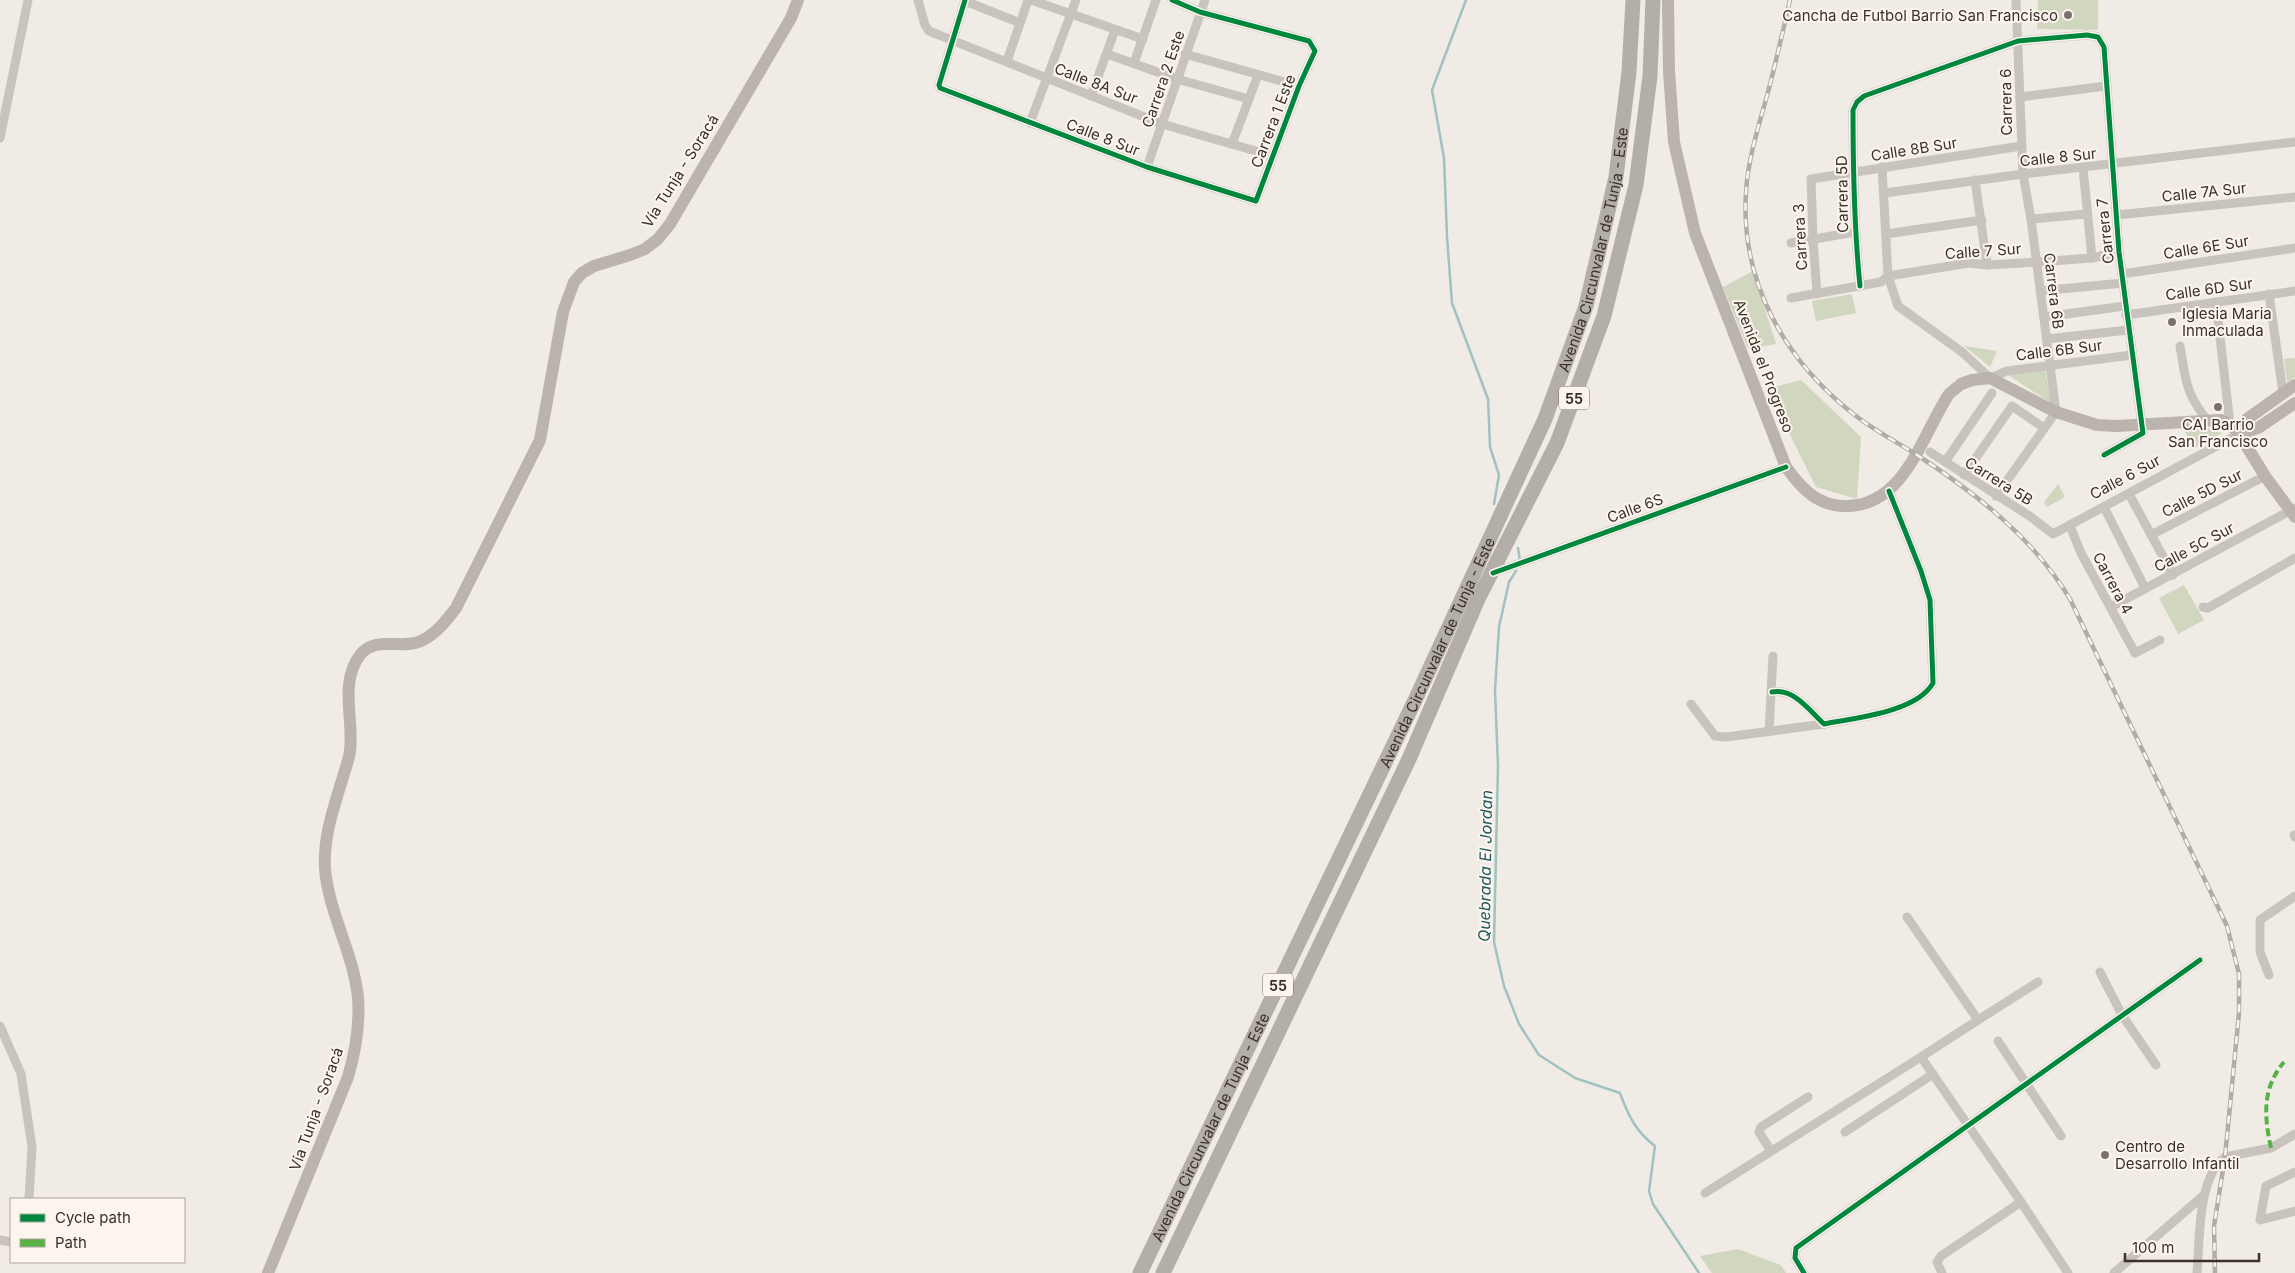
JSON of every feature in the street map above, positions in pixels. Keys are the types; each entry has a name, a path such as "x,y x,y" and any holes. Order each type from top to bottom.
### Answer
{"highway":[{"name":"Avenida Circunvalar de Tunja - Este","path":"1140,1273 1417,696 1545,419 1586,306 1616,177 1629,72 1632,0"},
{"name":"Avenida Circunvalar de Tunja - Este","path":"1163,1273 1410,759 1478,599 1493,573 1557,443 1604,316 1636,185 1650,76 1653,0"}],"main road":[{"name":"Vía Tunja - Soracá","path":"268,1273 286,1234 348,1077 355,1054 358,1028 358,997 352,970 333,910 325,870 326,835 350,751 348,683 354,665 362,653 375,644 419,642 440,628 456,608 540,440 564,312 574,282 594,266 645,249 658,239 670,224 791,18 798,0"},
{"name":"Avenida el Progreso","path":"1668,0 1669,71 1674,142 1695,233 1786,467 1797,483 1810,495 1823,502 1840,506 1856,506 1876,500 1889,491 1900,478 1949,394 1961,384 1972,380 1990,378"},
{"path":"1990,378 2056,412 2097,425 2117,426 2221,420 2230,424 2239,434 2265,476 2293,512"},
{"name":"Calle 6 Sur","path":"2239,434 2247,419 2295,385"},
{"name":"Calle 6 Sur","path":"2239,434 2258,428 2295,403"}],"street":[{"path":"0,138 28,0"},
{"name":"Calle 8A Sur","path":"918,0 929,31 1162,124 1273,156"},
{"path":"1007,61 1030,0 1142,39"},
{"path":"1030,122 1076,0"},
{"path":"1134,64 1156,0"},
{"path":"1172,0 1200,12"},
{"name":"Carrera 2 Este","path":"1147,167 1205,0"},
{"name":"Carrera 6","path":"2016,0 2020,146 2023,174"},
{"path":"952,40 965,1 1020,23"},
{"name":"Carrera 1 Este","path":"1200,12 1309,41 1315,51 1299,86 1256,201"},
{"path":"1091,96 1115,30"},
{"name":"Carrera 7","path":"2018,41 2087,35 2098,37 2104,47 2111,165 2119,252 2128,330 2143,424"},
{"name":"Calle 8 Sur","path":"952,40 939,85 943,90 1147,167 1256,201"},
{"name":"Carrera 5D","path":"1860,286 1854,232 1853,172 1853,110 1857,102 1864,96 2018,41"},
{"path":"1106,54 1177,79 1249,99"},
{"path":"1185,54 1299,86"},
{"path":"1232,144 1258,75"},
{"path":"2020,97 2106,86"},
{"name":"Calle 8 Sur","path":"1884,193 2023,174 2295,142"},
{"name":"Calle 8B Sur","path":"1811,178 2020,146"},
{"path":"1882,167 1888,276 1898,306 1962,352 1990,378"},
{"path":"2083,168 2092,258"},
{"name":"Carrera 6B","path":"2023,174 2037,262 2056,412"},
{"name":"Carrera 3","path":"1811,178 1817,294"},
{"path":"1975,180 1987,265"},
{"name":"Calle 7A Sur","path":"2116,215 2295,197"},
{"path":"2031,219 2087,214"},
{"path":"1886,234 1982,220"},
{"path":"1791,243 1854,232"},
{"name":"Calle 6E Sur","path":"2122,279 2295,248"},
{"name":"Calle 7 Sur","path":"1791,298 1881,282 1888,276 1969,263 1987,265 2092,258 2119,252"},
{"path":"2040,291 2122,279"},
{"name":"Calle 6D Sur","path":"2044,317 2216,302 2295,291"},
{"path":"2270,294 2283,393"},
{"path":"2216,302 2230,424"},
{"path":"2047,339 2128,330"},
{"path":"2180,346 2188,392 2195,405 2208,421"},
{"name":"Calle 6B Sur","path":"1990,378 2007,371 2132,355"},
{"path":"1944,462 1992,393"},
{"path":"1964,475 2012,406 2044,428"},
{"path":"1996,496 2056,412"},
{"path":"2104,455 2143,432 2143,424"},
{"name":"Calle 6 Sur","path":"2053,534 2239,434"},
{"name":"Carrera 5B","path":"1930,452 2053,534"},
{"name":"Calle 6S","path":"1493,573 1786,467"},
{"name":"Calle 5D Sur","path":"2151,535 2265,476"},
{"path":"1691,704 1715,736 1726,737 1824,724 1890,710 1917,700 1928,692 1933,683 1930,600 1921,571 1889,491"},
{"path":"2129,494 2173,575"},
{"path":"2104,508 2145,588"},
{"name":"Calle 5C Sur","path":"2111,607 2293,512"},
{"name":"Carrera 4","path":"2070,526 2081,553 2135,653 2160,640"},
{"path":"2203,607 2208,608 2295,558"},
{"path":"1769,732 1773,656"},
{"path":"1772,692 1781,690 1790,692 1824,724"},
{"path":"2268,976 2260,952 2260,920 2295,896"},
{"path":"1907,917 1978,1020"},
{"path":"1804,1273 1795,1258 1796,1248 2200,960"},
{"path":"2100,972 2122,1015 2156,1065"},
{"path":"1705,1192 2038,982"},
{"path":"0,1026 21,1074 32,1146 29,1198"},
{"path":"1998,1042 2061,1136"},
{"path":"1921,1057 2068,1273"},
{"path":"1845,1132 1933,1074"},
{"path":"1771,1151 1759,1132 1761,1127 1808,1097"},
{"path":"2197,1273 2204,1196 2214,1168 2225,1157 2271,1148 2295,1134"},
{"path":"2295,1172 2266,1186 2260,1220 2295,1211"},
{"path":"2114,1273 2124,1269 2204,1196"},
{"path":"1942,1273 1937,1262 1941,1256 2021,1202"}],"green space":[{"name":"Cancha de Futbol Barrio San Francisco","path":"2038,0 2098,0 2098,30 2037,29"},
{"path":"1753,271 1776,344 1748,349 1723,287"},
{"path":"1852,294 1856,313 1816,321 1812,301"},
{"path":"1964,346 1997,351 1990,367"},
{"path":"2295,358 2295,377 2287,383 2284,359"},
{"path":"2045,370 2051,403 2008,375"},
{"path":"1801,380 1861,437 1857,499 1816,487 1767,389"},
{"path":"2182,427 2205,427 2222,433 2195,448"},
{"path":"2058,484 2065,497 2047,507 2044,502"},
{"path":"2184,585 2204,620 2178,634 2159,598"},
{"path":"1738,1249 1781,1265 1786,1273 1712,1273 1700,1256"}],"waterway":[{"path":"1466,0 1432,90 1444,158 1452,303 1488,399 1490,447 1499,475 1494,504"},
{"path":"1518,548 1520,561"},
{"name":"Quebrada El Jordan","path":"1516,571 1509,582 1499,627 1495,690 1498,766 1494,942 1504,986 1519,1024 1539,1055 1575,1078 1620,1093 1633,1123 1648,1141 1655,1146 1649,1191 1653,1204 1699,1273"}],"railway":[{"path":"1790,0 1751,154 1746,192 1746,226 1751,258 1760,289 1772,318 1808,371 1831,395 1856,416 1936,468 2001,517 2055,577 2070,599 2227,926 2239,974 2239,1013 2225,1157 2214,1226 2215,1273"}],"marked path":[{"path":"2271,1148 2266,1114 2268,1092 2284,1062"}],"cycle path":[{"path":"965,0 939,85 940,88 1147,167 1256,201 1299,86 1315,51 1309,41 1200,12 1172,0"},
{"path":"1860,286 1853,154 1853,110 1857,102 1864,96 2018,41 2087,35 2098,37 2104,47 2119,252 2143,433 2104,455"},
{"path":"1493,573 1786,467"},
{"path":"1772,692 1787,693 1801,701 1824,724 1868,716 1900,707 1914,701 1925,693 1933,683 1930,600 1921,571 1889,491"},
{"path":"1804,1273 1795,1258 1796,1248 2200,960"}],"place":[{"name":"Cancha de Futbol Barrio San Francisco","path":"2068,15"},
{"name":"Iglesia Maria Inmaculada","path":"2172,322"},
{"name":"CAI Barrio San Francisco","path":"2218,407"},
{"name":"Centro de Desarrollo Infantil","path":"2105,1155"}]}
